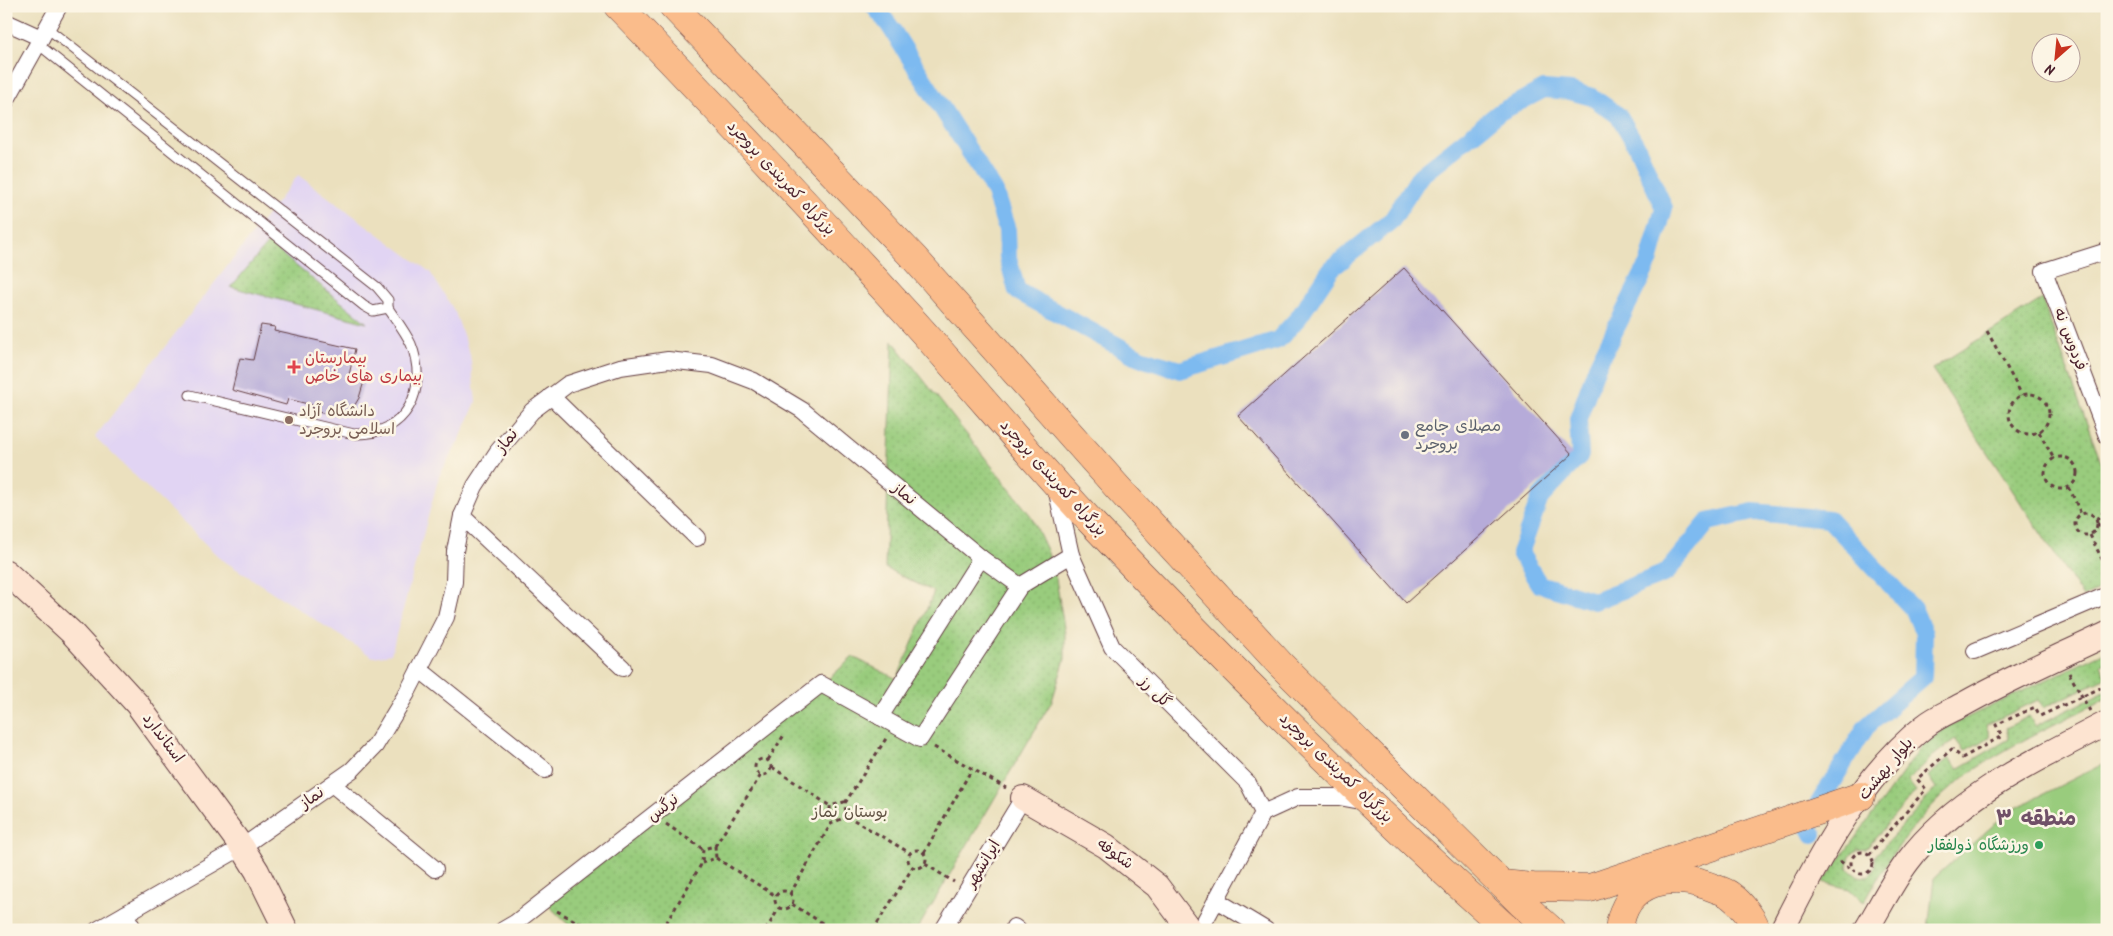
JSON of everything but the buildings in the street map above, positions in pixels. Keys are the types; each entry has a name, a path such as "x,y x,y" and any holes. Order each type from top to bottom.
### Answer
{"highway":[{"name":"بزرگراه کمربندی بروجرد","path":"618,6 703,94 893,299 1093,523 1214,647 1371,803 1508,930"},
{"name":"بزرگراه کمربندی بروجرد","path":"673,6 915,259 1118,488 1281,665 1551,930"},
{"path":"1502,884 1533,887 1590,888 1861,796"},
{"path":"1619,930 1621,914 1643,886 1668,879 1697,881 1731,896 1752,919 1757,930"}],"main road":[{"name":"استاندارد","path":"6,572 71,632 138,704 242,847 257,871 286,930"},
{"name":"بلوار بهشت","path":"1787,921 1825,852 1861,796 1903,744 1927,725 1978,696 2107,634"},
{"path":"1866,930 1908,862 1944,821 1993,786 2103,725"},
{"name":"شکوفه","path":"1023,798 1106,846 1142,874 1157,886 1190,930"}],"street":[{"path":"6,101 59,6"},
{"path":"6,22 42,37"},
{"name":"فردوس نه","path":"2107,251 2044,271 2107,436"},
{"name":"نماز","path":"97,930 242,847 352,770 375,746 419,670 446,617 454,582 455,551 462,516 475,486 498,451 532,410 568,384 620,367 668,360 712,365 754,381 802,410 980,558 1020,586"},
{"path":"551,396 697,538"},
{"name":"گل رز","path":"1054,480 1070,555 1112,647 1148,686 1248,783 1263,813"},
{"path":"462,516 623,668"},
{"path":"980,558 887,721 920,739 1020,586 1070,555"},
{"path":"1975,651 2107,594"},
{"path":"419,670 545,770"},
{"name":"نرگس","path":"503,930 542,902 821,684 887,721"},
{"path":"332,784 435,869"},
{"path":"1200,930 1263,813 1298,797 1339,796 1371,803"},
{"name":"ایرانشهر","path":"943,930 1023,798"},
{"path":"1216,900 1266,930"},
{"path":"125,914 134,930"}],"lane":[{"path":"42,37 364,306 373,311 388,308"},
{"path":"42,37 377,287 388,300 388,308 412,346 416,369 416,383 409,406 399,421 385,430 374,434 354,434 190,395"}],"path":[{"path":"1986,331 2022,396"},
{"path":"2034,395 2040,397 2048,408 2048,421 2039,432 2027,434 2015,429 2011,424 2009,418 2011,405 2022,396 2034,395"},
{"path":"2039,432 2054,458"},
{"path":"2054,458 2068,458 2076,466 2077,476 2069,487 2056,488 2048,482 2046,467 2054,458"},
{"path":"2069,487 2081,514"},
{"path":"2096,519 2100,517 2107,505"},
{"path":"2081,514 2091,514 2096,519 2096,530 2090,535 2082,535 2076,531 2074,524 2081,514"},
{"path":"2097,524 2107,528"},
{"path":"2090,535 2107,569"},
{"path":"2060,656 2082,696 2103,725"},
{"path":"1869,855 1926,789 1917,778 1952,749 1962,758 2002,736 1996,725 2035,707 2040,716 2107,685"},
{"path":"887,721 844,804 847,816 910,854"},
{"path":"920,739 1023,798"},
{"path":"761,775 755,769 757,761 765,759 772,766 830,806 844,804"},
{"path":"716,858 715,846 761,775 768,774 772,766"},
{"path":"913,867 918,868 924,864 926,858 924,853 972,769"},
{"path":"830,806 831,824"},
{"path":"653,816 703,849 715,846"},
{"path":"833,930 792,904 790,894 831,824 847,816"},
{"path":"662,930 702,863 703,849"},
{"path":"913,867 908,859 910,854 916,850 924,853"},
{"path":"1862,852 1869,855 1873,862 1870,872 1862,874 1855,872 1850,863 1853,856 1862,852"},
{"path":"702,863 716,858"},
{"path":"716,858 776,896"},
{"path":"924,864 967,890"},
{"path":"873,930 913,867"},
{"path":"776,896 783,892 790,894"},
{"path":"776,896 776,904 779,908"},
{"path":"542,902 592,930"},
{"path":"779,908 788,908 792,904"},
{"path":"766,930 779,908"}],"shaded area":[{"name":"دانشگاه آزاد اسلامی بروجرد","path":"298,175 430,272 455,312 470,355 476,402 459,441 439,476 391,654 373,657 221,559 95,437"}],"green space":[{"path":"268,243 367,323 231,287"},
{"path":"2042,299 2107,479 2107,586 2083,597 1932,369"},
{"name":"بوستان نماز","path":"893,341 1031,516 1047,550 1056,579 1065,634 1065,659 1052,701 917,930 574,930 548,905 808,697 853,657 897,679 934,592 885,568"},
{"path":"2107,651 2107,663 2101,665 2106,678 2043,708 2038,700 1986,725 1990,737 1964,751 1955,739 1933,756 1908,781 1916,791 1866,849 1857,850 1850,856 1848,867 1856,875 1862,877 1872,873 1876,865 1875,856 1936,788 1928,776 1949,758 1958,769 2009,739 2006,728 2029,716 2035,726 2107,691 2107,698 2011,747 1975,769 1944,794 1917,822 1905,838 1883,869 1864,902 1849,889 1823,882 1923,745 1949,726"},
{"name":"ورزشگاه ذولفقار","path":"2107,762 2107,930 1928,930 1934,878 2008,812"}],"waterway":[{"path":"874,6 889,25 994,190 1007,230 1008,258 1017,291 1140,358 1180,370 1278,340 1299,317 1331,269 1392,220 1420,176 1500,112 1544,89 1570,91 1592,97 1619,116 1636,145 1664,208 1649,262 1597,366 1578,419 1580,455 1540,498 1520,553 1539,584 1594,601 1666,573 1708,522 1753,512 1829,519 1914,610 1924,634 1923,677 1866,727 1806,824 1813,834"}],"place":[{"name":"بیمارستان بیماری های خاص","path":"294,367"},
{"name":"دانشگاه آزاد اسلامی بروجرد","path":"289,420"},
{"name":"مصلای جامع بروجرد","path":"1405,435"},
{"name":"ورزشگاه ذولفقار","path":"2039,845"}],"district":[{"name":"منطقه ۳","path":"2036,819"}]}
